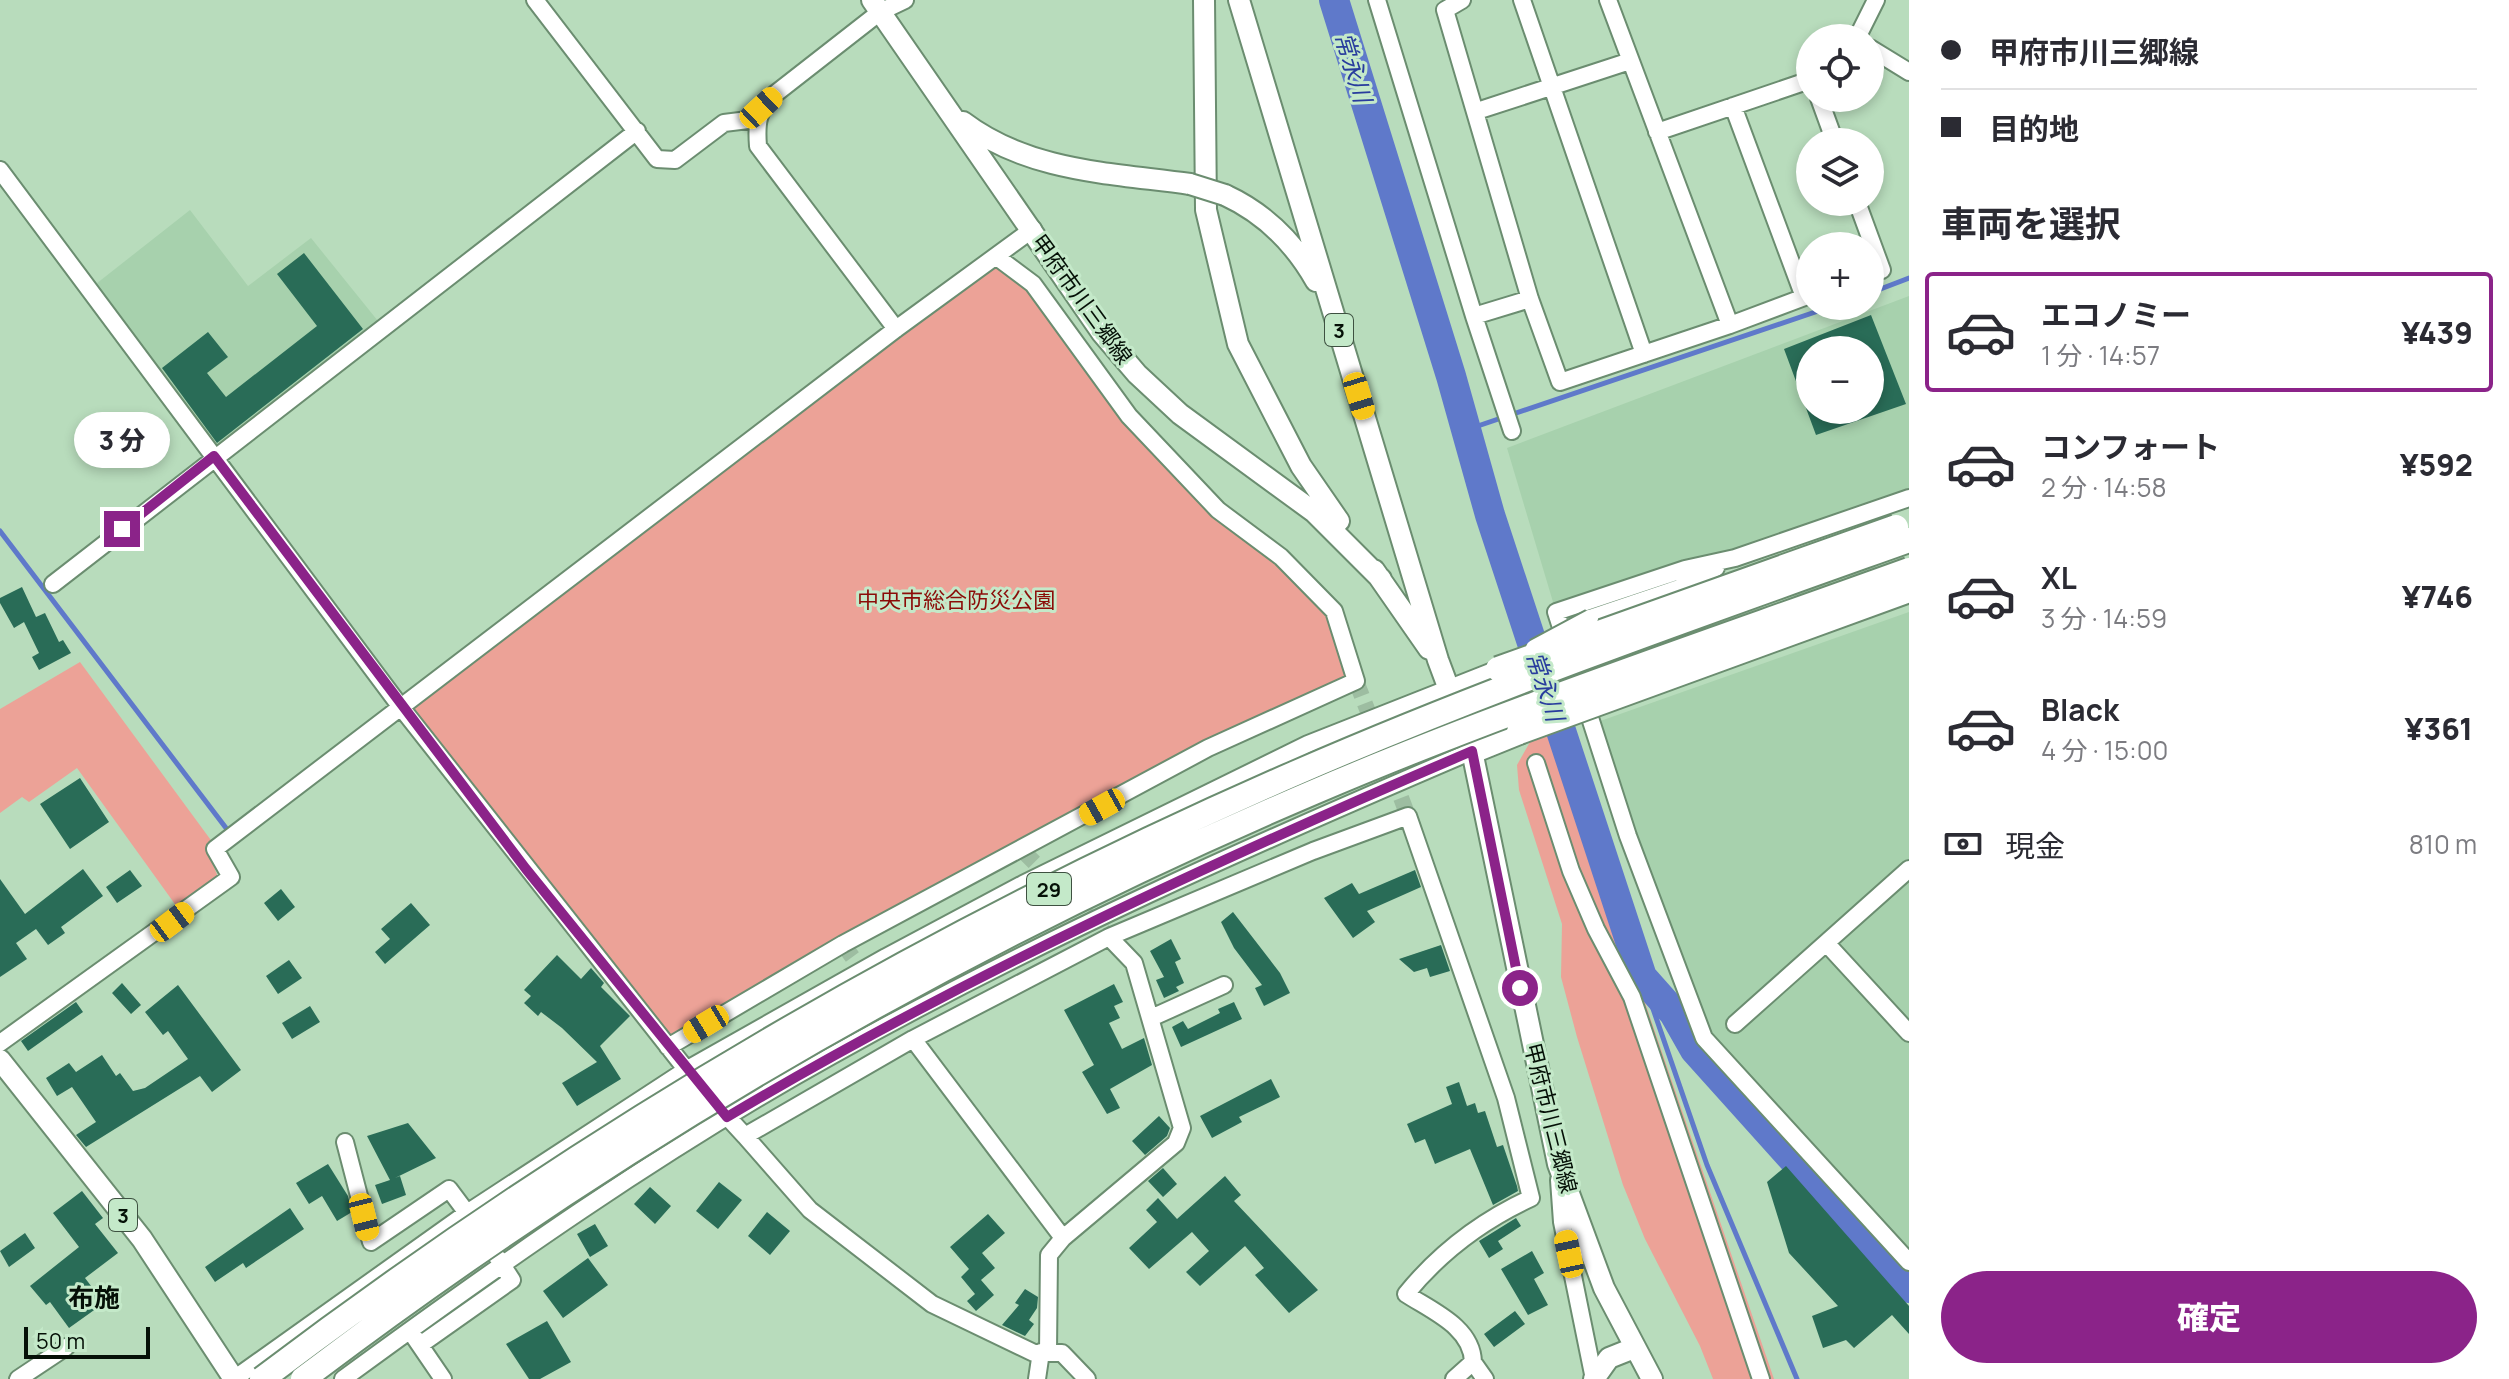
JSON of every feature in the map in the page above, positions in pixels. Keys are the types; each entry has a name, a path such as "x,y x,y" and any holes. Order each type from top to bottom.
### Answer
{"highway":[{"path":"1498,669 1909,523"},
{"name":"29","path":"262,1379 414,1267 591,1148 784,1031 998,915 1206,814 1400,730 1909,540"},
{"name":"29","path":"303,1379 495,1240 600,1171 815,1041 1007,937 1231,829 1404,754 1909,570"},
{"path":"1472,751 1909,590"}],"main road":[{"name":"甲府市川三郷線","path":"1204,0 1206,210 1238,344 1301,466 1438,660"},
{"name":"甲府市川三郷線","path":"1239,0 1438,660 1472,751 1558,1164 1604,1288 1652,1379"},
{"name":"甲府市川三郷線","path":"876,6 1102,333 1137,374 1205,435 1314,512 1381,579"},
{"path":"954,115 1011,152 1047,163 1190,184 1248,206 1278,230 1306,263 1332,308"},
{"name":"3","path":"0,1060 142,1239 234,1379"},
{"path":"1594,1379 1609,1358 1634,1348"}],"street":[{"path":"535,0 657,159 675,160 724,123 756,119"},
{"path":"896,329 758,146 756,119 761,108 775,94 876,6 905,0"},
{"path":"1377,0 1512,431"},
{"path":"1462,0 1445,10 1530,299 1560,382 1796,300"},
{"path":"1522,0 1644,354"},
{"path":"1608,0 1730,325"},
{"path":"1864,24 1876,0"},
{"path":"1884,57 1909,72"},
{"path":"1477,111 1630,61"},
{"path":"1657,132 1796,85"},
{"path":"1733,106 1796,268"},
{"path":"53,584 214,456 637,131"},
{"path":"0,170 87,291 400,706 686,1070 810,1210 932,1304 1034,1353 1062,1353 1087,1379"},
{"path":"0,1043 231,877 215,849 896,329 1033,229"},
{"path":"668,1047 843,944 1208,748 1356,681 1334,611 1281,557 1218,510 1129,416 1033,284 997,257"},
{"path":"1474,316 1530,299"},
{"path":"1909,498 1735,558 1685,569 1556,612 1628,836 1704,1038 1909,1262"},
{"path":"234,1379 467,1213 686,1070 1023,884 1308,744 1498,669 1571,625 1679,588 1735,558"},
{"path":"343,1379 588,1204 831,1055 1009,961 1185,875 1472,751"},
{"path":"1536,763 1571,871 1596,929 1632,997 1761,1379"},
{"path":"745,1136 913,1039 1109,937 1313,851 1408,816 1506,1098 1531,1198 1489,1218 1430,1265 1406,1294 1463,1332 1473,1350 1473,1362 1485,1379"},
{"path":"1735,1024 1828,945 1909,869"},
{"path":"1037,1379 1045,1352 1049,1255 1063,1238 1176,1143 1182,1128 1134,963 1109,937"},
{"path":"1828,945 1909,1033"},
{"path":"1151,1018 1224,985"},
{"path":"913,1039 1063,1238"},
{"path":"345,1142 371,1242 449,1189 512,1280 420,1345"},
{"path":"1558,1164 1562,1222 1594,1379"},
{"path":"410,1330 443,1379"},
{"path":"18,1379 66,1347"},
{"path":"1454,1379 1473,1362"}],"shaded area":[{"path":"190,210 248,286 311,238 382,326 214,456 87,291"},
{"path":"1909,296 1909,498 1556,612 1507,448 1796,339 1796,424 1884,424 1884,336 1803,336 1846,320 1884,320 1884,305"},
{"path":"1909,612 1909,1257 1711,1037 1589,725"}],"green space":[{"name":"中央市総合防災公園","path":"997,257 1033,284 1129,416 1334,611 1356,681 1208,748 668,1047 400,706"},
{"path":"80,662 213,843 206,848 218,877 177,907 77,768 29,802 22,797 0,813 0,709"},
{"path":"1553,734 1774,1379 1713,1379 1700,1346 1645,1239 1623,1185 1561,977 1562,924 1519,790 1517,765 1530,742"}],"building":[{"path":"304,253 363,329 217,443 162,368 208,332 228,357 207,373 226,397 317,326 277,274"},
{"path":"1858,320 1873,320 1879,336 1817,336"},
{"path":"1796,344 1796,381 1784,349"},
{"path":"1884,348 1906,404 1884,412"},
{"path":"1812,424 1848,424 1816,435"},
{"path":"22,587 36,617 45,613 59,642 63,640 71,653 39,670 32,657 39,653 24,622 14,628 0,603 0,598"},
{"path":"80,778 109,822 70,849 40,804"},
{"path":"83,869 103,896 61,927 65,933 48,945 36,929 16,943 27,959 0,977 0,879 25,914"},
{"path":"130,870 142,886 117,903 106,887"},
{"path":"1415,870 1421,887 1367,911 1375,922 1353,938 1324,898 1352,883 1359,894"},
{"path":"281,889 295,907 278,921 264,903"},
{"path":"411,903 430,925 385,964 375,952 390,939 381,929"},
{"path":"1233,912 1280,973 1290,993 1264,1006 1255,988 1262,985 1234,948 1221,922"},
{"path":"1171,939 1181,959 1175,962 1184,983 1176,987 1179,991 1164,998 1156,980 1164,977 1150,951"},
{"path":"1441,945 1450,971 1430,977 1427,968 1414,972 1399,959"},
{"path":"557,955 581,979 591,968 604,983 601,987 630,1016 600,1046 621,1079 577,1106 562,1083 597,1062 562,1028 541,1012 538,1016 524,1003 531,996 524,990"},
{"path":"289,960 302,978 278,994 266,976"},
{"path":"122,983 141,1005 131,1014 112,993"},
{"path":"1114,984 1123,1002 1114,1006 1120,1018 1109,1023 1122,1049 1144,1038 1152,1065 1110,1089 1120,1108 1107,1114 1082,1072 1094,1065 1064,1010"},
{"path":"178,985 241,1070 212,1092 200,1076 86,1147 76,1135 96,1122 72,1087 57,1096 46,1078 69,1063 76,1072 102,1055 116,1076 120,1073 133,1091 145,1088 188,1059 168,1031 163,1035 145,1012"},
{"path":"76,1002 83,1012 28,1051 21,1041"},
{"path":"1234,1002 1242,1019 1181,1047 1172,1027 1183,1021 1188,1029"},
{"path":"310,1006 320,1022 292,1039 282,1023"},
{"path":"1271,1079 1280,1097 1239,1117 1242,1122 1212,1138 1200,1116"},
{"path":"1459,1082 1467,1106 1475,1103 1478,1113 1485,1111 1497,1147 1503,1145 1517,1186 1518,1191 1493,1205 1470,1149 1435,1164 1425,1139 1415,1143 1407,1124 1452,1104 1446,1087"},
{"path":"1159,1116 1170,1128 1167,1136 1145,1155 1132,1141"},
{"path":"408,1123 436,1158 395,1178 400,1176 406,1195 382,1204 375,1185 390,1180 367,1136"},
{"path":"328,1164 348,1196 352,1212 337,1221 322,1196 309,1204 296,1183"},
{"path":"1786,1166 1909,1306 1909,1334 1892,1315 1854,1348 1846,1340 1823,1348 1812,1316 1838,1306 1789,1253 1767,1182"},
{"path":"1163,1168 1177,1184 1163,1197 1148,1181"},
{"path":"1225,1176 1241,1195 1234,1201 1318,1290 1289,1313 1255,1275 1264,1268 1245,1246 1200,1286 1186,1272 1209,1251 1192,1232 1149,1269 1129,1248 1157,1222 1146,1210 1158,1198 1177,1219"},
{"path":"719,1182 742,1200 718,1229 696,1211"},
{"path":"650,1187 671,1206 655,1224 634,1204"},
{"path":"82,1191 103,1218 95,1224 118,1253 85,1278 104,1303 69,1328 50,1302 46,1305 30,1286 79,1247 53,1213"},
{"path":"290,1208 304,1229 246,1268 243,1263 215,1282 205,1267"},
{"path":"767,1212 790,1231 770,1255 748,1236"},
{"path":"988,1214 1005,1233 982,1253 995,1268 981,1280 994,1295 976,1311 967,1301 975,1294 961,1277 969,1269 950,1247"},
{"path":"1516,1218 1521,1226 1498,1241 1503,1249 1489,1258 1479,1241"},
{"path":"595,1224 608,1246 590,1257 577,1234"},
{"path":"25,1233 35,1248 9,1267 0,1251"},
{"path":"1532,1251 1544,1273 1534,1279 1548,1305 1528,1315 1501,1269"},
{"path":"588,1258 608,1285 563,1318 543,1291"},
{"path":"1025,1289 1038,1297 1037,1308 1029,1320 1034,1324 1025,1336 1002,1325 1019,1305 1015,1303"},
{"path":"1515,1311 1525,1324 1494,1347 1484,1334"},
{"path":"547,1321 571,1362 540,1379 529,1379 506,1344"}],"waterway":[{"name":"常永川","path":"1334,0 1451,376 1490,515 1642,977 1674,1013 1695,1050 1909,1288"},
{"path":"1884,288 1909,278"},
{"path":"1466,430 1796,319"},
{"path":"0,531 226,828"},
{"path":"1642,977 1707,1165 1797,1379"}],"tunnel":[{"path":"1356,681 1376,732"},
{"path":"1384,753 1408,816"},
{"path":"1023,851 1053,881"},
{"path":"1069,897 1109,937"},
{"path":"843,944 869,980"}],"district":[{"name":"布施","path":"94,1297"}],"route":[{"path":"122,529 214,456 526,869 640,1007 676,1058 727,1117 831,1055 1009,961 1185,875 1472,751 1520,988"}]}
